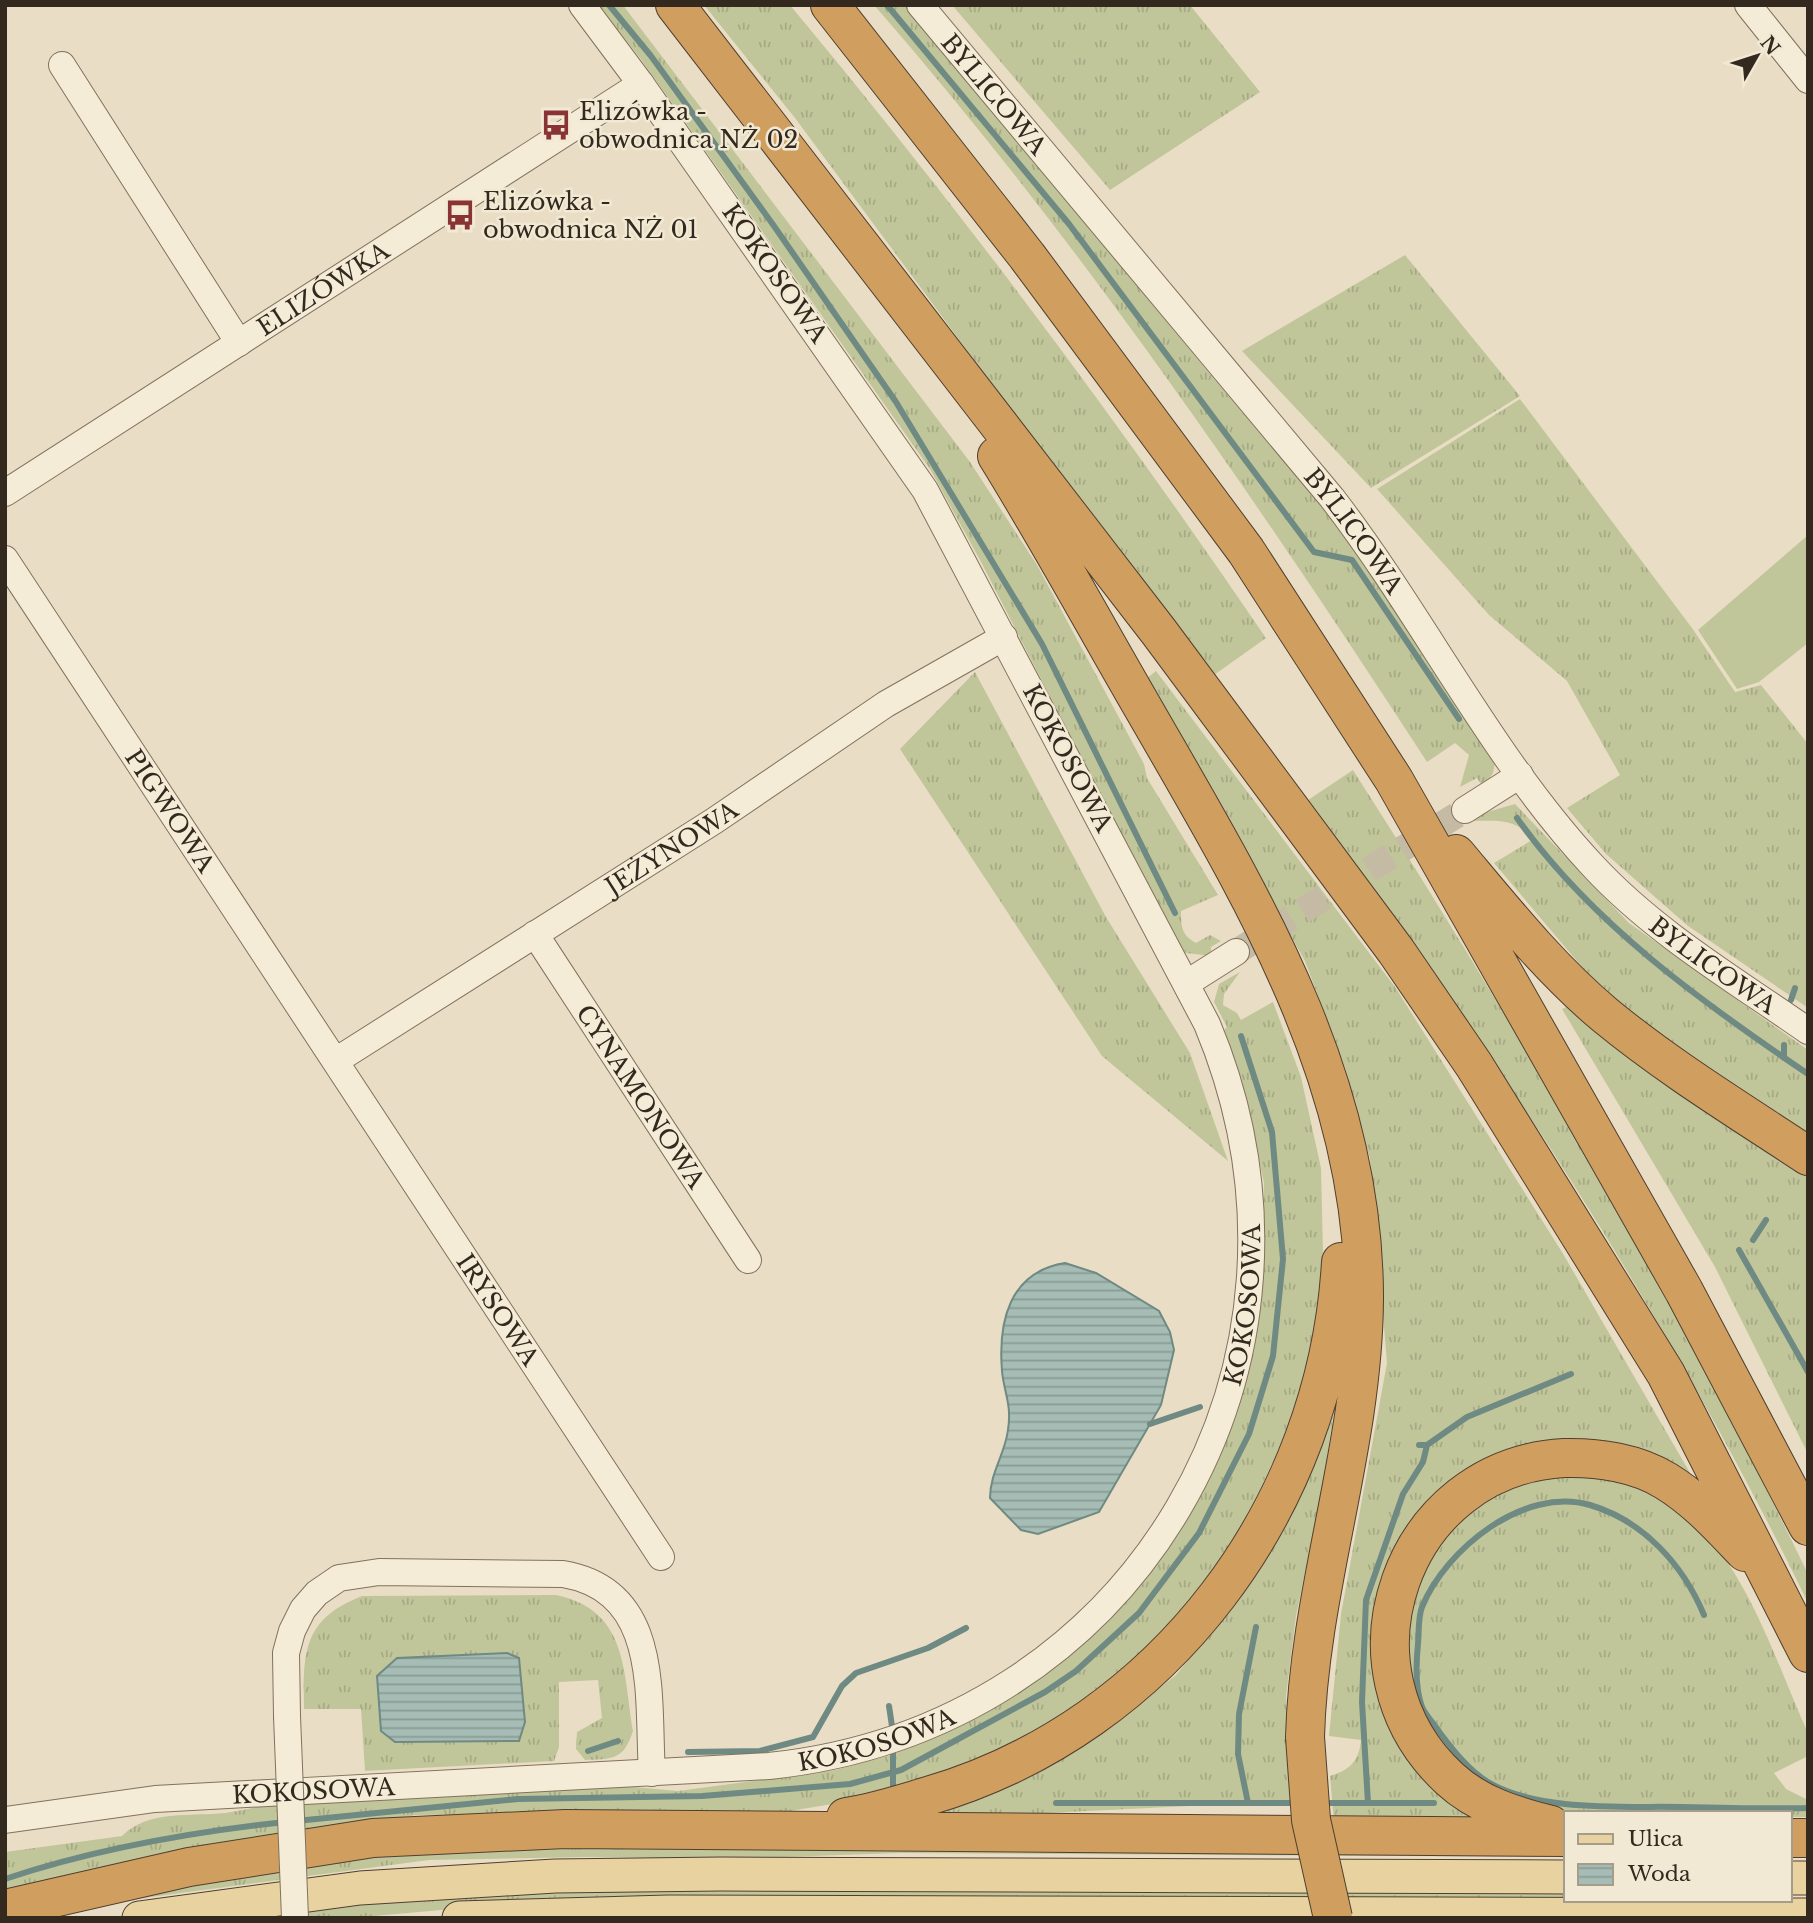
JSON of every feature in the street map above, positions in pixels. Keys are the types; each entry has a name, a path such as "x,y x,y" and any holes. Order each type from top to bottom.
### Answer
{"highway":[{"path":"675,5 1159,632 1396,951 1474,1065 1666,1374 1808,1653"},
{"path":"830,5 1027,256 1246,551 1394,780 1677,1278 1808,1526"},
{"path":"901,298 1008,473 1255,909 1305,1012 1344,1138 1359,1207 1363,1326 1355,1419 1312,1636 1305,1737 1311,1820 1333,1918"},
{"path":"1394,780 1535,947 1604,1014 1654,1052 1808,1156"},
{"path":"762,1831 807,1821 861,1815 907,1803 974,1782 1019,1762 1078,1728 1113,1703 1163,1658 1202,1617 1235,1574 1263,1530 1289,1478 1309,1424 1332,1335 1340,1284 1344,1138"},
{"path":"1564,1828 1524,1818 1485,1803 1451,1781 1426,1754 1399,1703 1391,1665 1389,1636 1393,1606 1410,1558 1431,1525 1449,1505 1507,1469 1543,1459 1605,1460 1664,1480 1686,1495 1706,1511 1773,1581"},
{"path":"5,1909 189,1867 373,1838 565,1829 1564,1837"}],"main road":[{"path":"139,1918 360,1888 555,1876 721,1874 1564,1877"},
{"path":"459,1918 668,1912 1808,1915"}],"street":[{"name":"KOKOSOWA","path":"5,1819 155,1799 652,1773 808,1762 874,1746 943,1721 985,1699 1052,1654 1109,1601 1163,1533 1196,1475 1225,1404 1243,1335 1252,1268 1251,1195 1241,1130 1220,1054 1187,983 946,527 894,443 641,83 582,5"},
{"name":"BYLICOWA","path":"920,5 1332,498 1390,579 1520,775 1564,833 1619,892 1678,940 1808,1031"},
{"path":"1748,5 1808,80"},
{"path":"62,65 239,343"},
{"name":"ELIZÓWKA","path":"5,494 641,83"},
{"name":"PIGWOWA","path":"5,559 337,1060"},
{"name":"JEŻYNOWA","path":"337,1060 714,821 886,704 1004,637"},
{"path":"1465,810 1520,775"},
{"name":"CYNAMONOWA","path":"535,934 748,1260"},
{"path":"1187,983 1236,952"},
{"name":"IRYSOWA","path":"337,1060 660,1557"},
{"path":"295,1918 286,1653 292,1631 303,1609 317,1593 339,1578 379,1573 563,1574 587,1580 603,1588 616,1598 634,1621 644,1654 652,1773"}],"green space":[{"path":"598,5 623,5 970,462 1037,565 1144,764 1147,778 1218,895 1181,911 1183,930 1191,940 1196,943 1210,935 1221,941 1211,947 1211,956 1186,953 1176,942 980,560 930,469 640,58"},
{"path":"704,5 790,5 915,159 1036,316 1153,475 1266,638 1214,675 1015,415 795,118"},
{"path":"874,5 905,5 1209,373 1327,511 1496,757 1493,773 1483,787 1477,778 1460,787 1469,755 1455,743 1427,762 1298,567 1164,374 1023,186 950,94"},
{"path":"952,5 1190,5 1260,92 1110,190"},
{"path":"1405,255 1520,396 1371,488 1242,351"},
{"path":"1520,399 1692,628 1735,692 1761,685 1808,744 1808,1008 1688,926 1606,854 1567,808 1620,775 1567,681 1489,615 1377,489"},
{"path":"1808,535 1808,643 1759,682 1737,689 1698,630"},
{"path":"1156,671 1395,987 1562,1252 1693,1478 1576,1439 1522,1446 1482,1463 1374,1652 1482,1818 1334,1822 1330,1776 1352,1764 1358,1754 1361,1740 1329,1736 1341,1614 1387,1363 1370,1159 1345,1068 1305,961 1146,679"},
{"path":"975,672 1106,917 1190,1053 1228,1161 1102,1056 900,749"},
{"path":"1353,770 1535,1065 1649,1266 1757,1470 1808,1574 1808,1603 1755,1497 1698,1393 1577,1190 1446,993 1308,800"},
{"path":"1515,804 1629,923 1808,1050 1808,1137 1653,1030 1598,986 1494,863 1532,840 1514,824 1473,821 1487,812"},
{"path":"1240,972 1224,994 1223,1005 1237,1013 1241,1020 1273,1002 1301,1077 1321,1168 1323,1251 1318,1312 1298,1407 1228,1560 1115,1683 995,1758 863,1799 790,1811 416,1815 315,1831 5,1892 5,1852 122,1836 145,1822 170,1816 225,1813 263,1806 623,1786 678,1791 835,1770 891,1755 971,1719 1042,1675 1111,1615 1143,1583 1178,1530 1223,1443 1246,1377 1261,1282 1264,1183 1241,1077 1224,1030 1227,1027 1214,1002 1219,984"},
{"path":"1573,1004 1808,1170 1808,1454 1715,1267 1562,1009"},
{"path":"1338,1383 1322,1492 1296,1616 1286,1696 1291,1801 904,1820 1115,1722 1176,1675 1227,1613 1263,1562"},
{"path":"1557,1474 1619,1477 1663,1497 1694,1521 1720,1551 1742,1585 1808,1733 1808,1756 1774,1773 1786,1789 1808,1800 1808,1817 1792,1817 1792,1811 1538,1810 1462,1774 1427,1731 1405,1650 1422,1567 1450,1529 1491,1496"},
{"path":"556,1595 580,1603 597,1614 618,1646 633,1731 625,1748 616,1756 585,1760 576,1749 577,1732 602,1718 598,1680 559,1682 559,1747 554,1761 365,1771 361,1709 304,1709 304,1671 310,1640 328,1615 362,1596"},
{"path":"1564,1844 1564,1857 900,1853 729,1859 587,1857 429,1860 114,1902 104,1894 422,1846"},
{"path":"503,1890 1564,1892 1564,1900 521,1903 351,1918 237,1918 344,1904"}],"water":[{"path":"1065,1263 1096,1273 1159,1311 1170,1332 1174,1350 1161,1405 1099,1512 1038,1534 1021,1530 990,1498 992,1480 1006,1439 1009,1421 1002,1371 1002,1335 1005,1318 1019,1288 1046,1268"},
{"path":"507,1653 519,1658 525,1722 519,1741 395,1742 381,1731 377,1676 397,1658"}],"waterway":[{"path":"609,5 651,56 774,226 896,402 1042,644 1175,913"},
{"path":"887,5 1069,224 1314,552 1352,560 1459,719"},
{"path":"1517,818 1546,856 1579,892 1651,959 1729,1019 1808,1074"},
{"path":"1791,1000 1795,988"},
{"path":"296,1821 518,1799 702,1796 850,1784 901,1770 1045,1692 1076,1671 1139,1613 1199,1533 1249,1434 1273,1356 1283,1259 1272,1132 1241,1036"},
{"path":"1784,1045 1784,1058"},
{"path":"1753,1240 1766,1220"},
{"path":"1739,1250 1808,1372"},
{"path":"1419,1445 1427,1445 1467,1417 1571,1374"},
{"path":"1150,1424 1200,1407"},
{"path":"1368,1803 1362,1702 1366,1600 1403,1494 1423,1462 1427,1445"},
{"path":"1704,1615 1673,1562 1628,1522 1590,1505 1565,1502 1539,1505 1490,1527 1468,1544 1433,1585 1419,1620 1417,1676 1422,1707 1450,1746 1474,1772 1509,1792 1556,1803 1608,1807 1808,1808"},
{"path":"1248,1803 1238,1754 1239,1714 1256,1627"},
{"path":"688,1752 760,1751 813,1737 842,1686 856,1673 928,1648 966,1628"},
{"path":"889,1706 893,1733"},
{"path":"588,1751 618,1741"},
{"path":"893,1744 893,1788"},
{"path":"1056,1803 1299,1803"},
{"path":"1324,1803 1434,1803"},
{"path":"5,1879 39,1868 144,1843 285,1822"}],"tunnel":[{"path":"1236,952 1465,810"}],"place":[{"name":"Elizówka - obwodnica NŻ 02","path":"556,125"},
{"name":"Elizówka - obwodnica NŻ 01","path":"460,215"}]}
